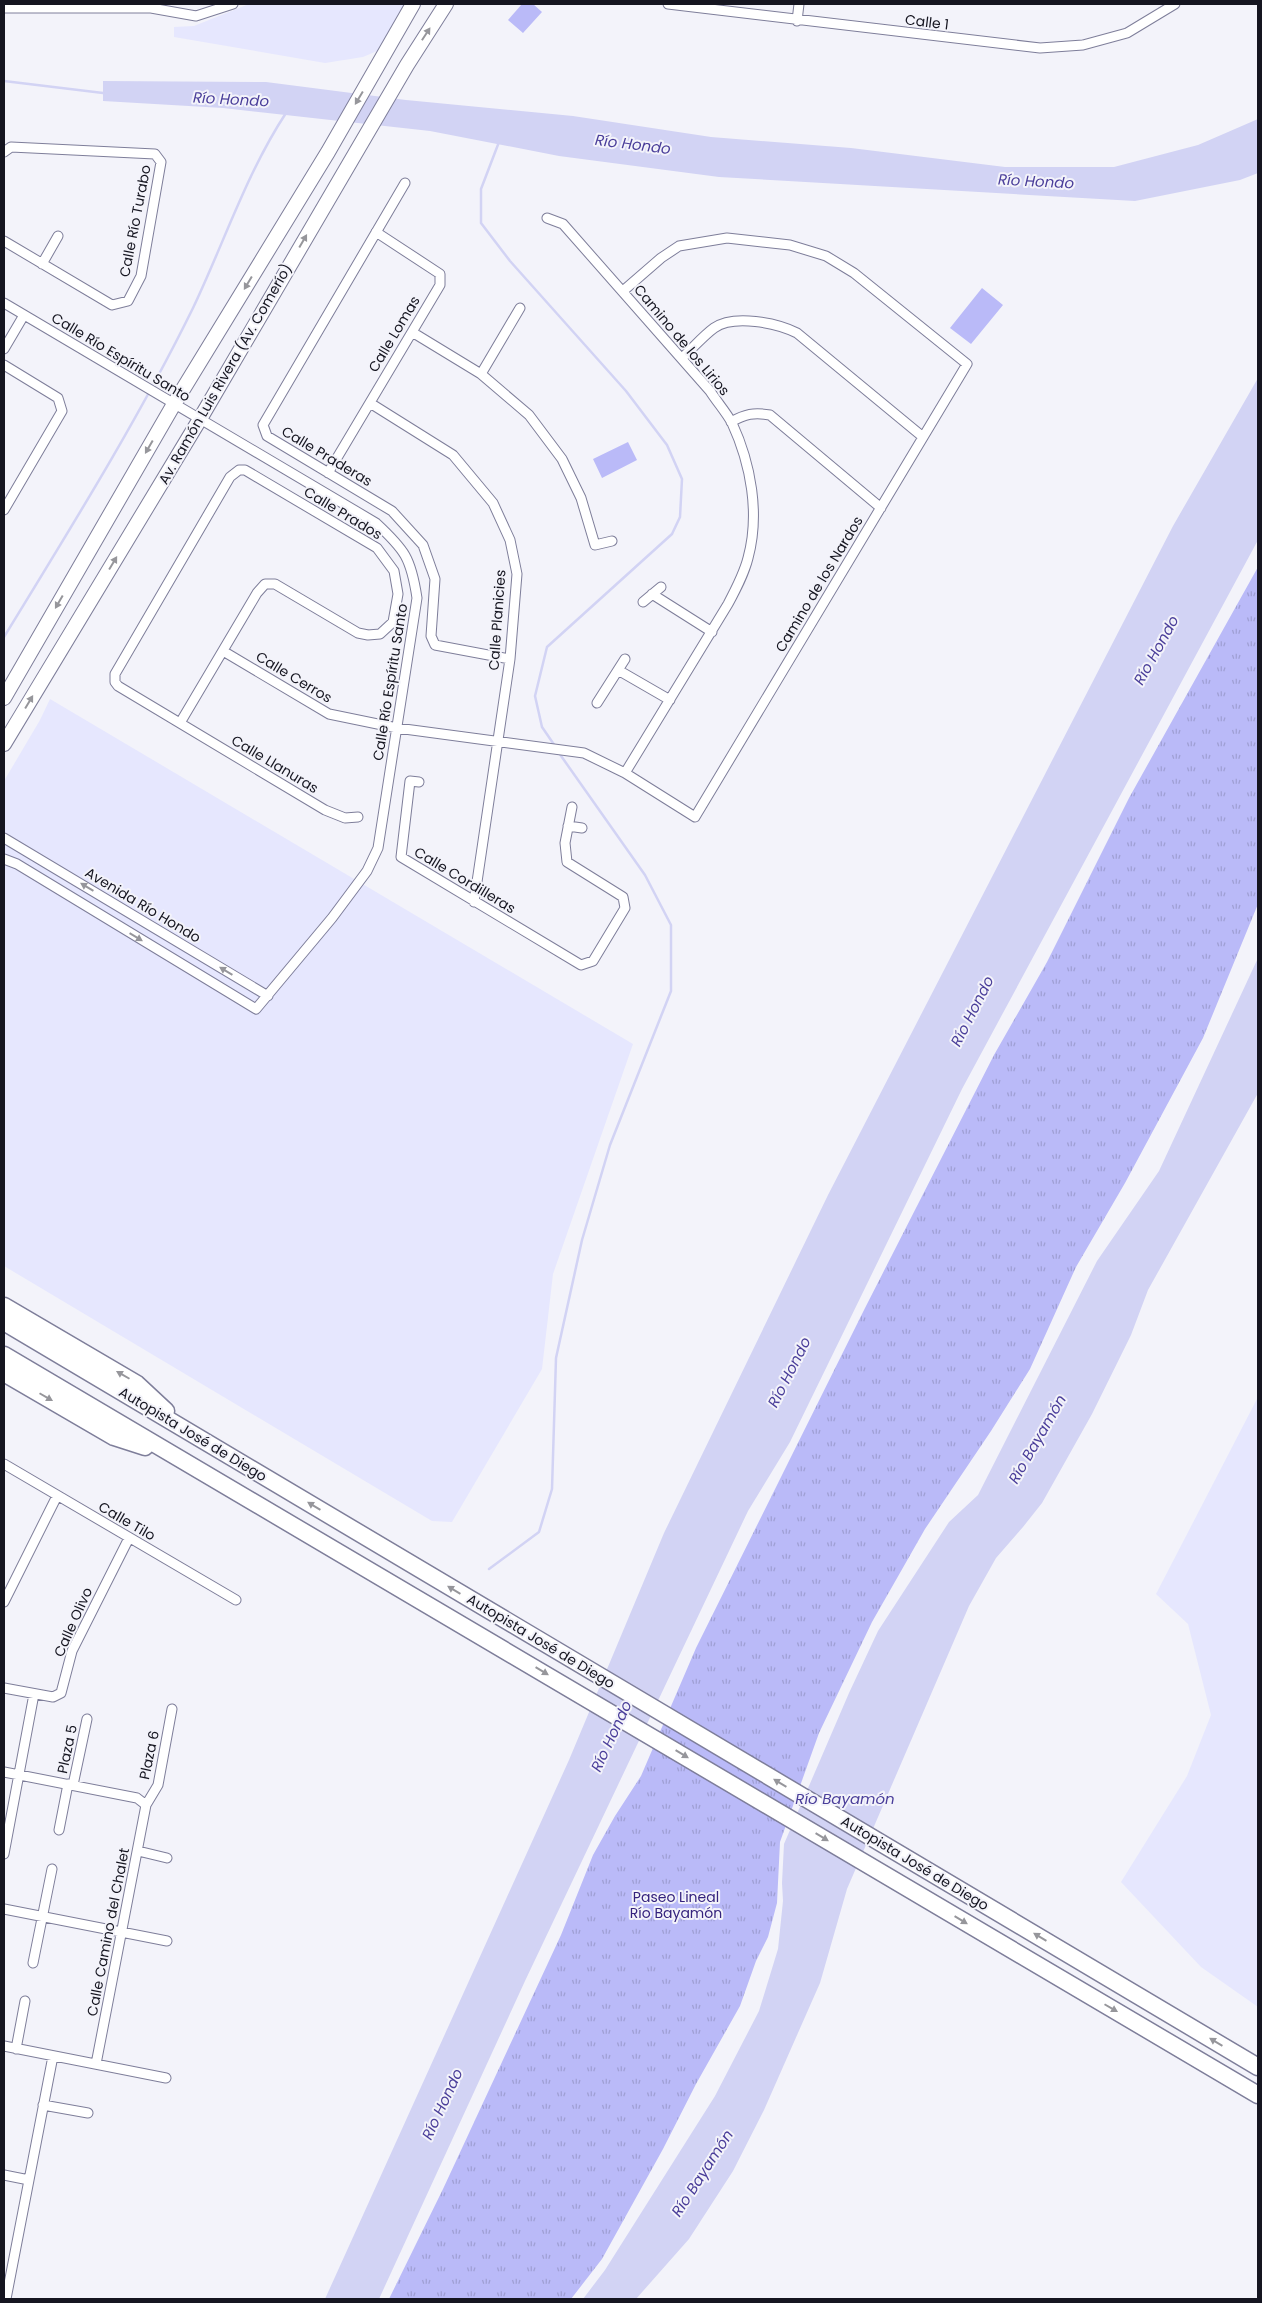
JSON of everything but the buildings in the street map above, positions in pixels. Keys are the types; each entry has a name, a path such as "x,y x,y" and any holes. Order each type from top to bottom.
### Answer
{"highway":[{"path":"4,1306 137,1384 186,1430"},
{"name":"Autopista José de Diego","path":"4,1322 1258,2067"},
{"path":"4,1334 182,1439 235,1460"},
{"path":"4,1345 426,1594 464,1618 498,1645"},
{"name":"Autopista José de Diego","path":"4,1355 1258,2095"},
{"path":"4,1373 114,1437 173,1456"}],"main road":[{"name":"Av. Ramón Luis Rivera (Av. Comerío)","path":"4,698 174,404 328,152 414,4"},
{"name":"Av. Ramón Luis Rivera (Av. Comerío)","path":"4,744 200,419 407,64 446,4"}],"street":[{"path":"4,8 151,6 196,16 233,4"},
{"name":"Calle 1","path":"668,4 797,21 1040,48 1083,45 1127,33 1175,4"},
{"path":"797,21 799,4"},
{"name":"Calle Río Turabo","path":"4,152 11,147 156,154 161,162 160,177 141,276 128,301 112,305 4,241"},
{"name":"Calle Praderas","path":"405,184 263,425 267,436 392,511 423,545 435,580 431,636 435,645 510,659"},
{"name":"Camino de los Lirios","path":"547,218 563,224 710,391 731,422 743,450 750,477 753,506 752,533 748,558 740,579 712,632 625,773"},
{"name":"Calle Lomas","path":"328,473 440,285 440,274 376,232"},
{"path":"42,264 58,236"},
{"name":"Camino de los Nardos","path":"623,291 661,258 680,246 727,238 790,244 826,256 854,273 968,364 695,817"},
{"name":"Calle Río Espíritu Santo","path":"4,303 376,523 401,546 413,571 417,598 378,848 367,871 256,1009 17,864 4,858"},
{"path":"481,374 520,308"},
{"path":"4,349 24,315"},
{"path":"514,319 523,325"},
{"path":"682,358 714,328 727,322 776,324 797,333 924,437"},
{"path":"412,332 481,374 529,415 562,459 581,498 594,545 612,541"},
{"path":"4,365 58,398 62,411 4,510"},
{"name":"Calle Planicies","path":"370,403 453,455 493,503 510,540 517,574 510,659 474,902"},
{"path":"731,422 744,415 756,412 770,415 881,508"},
{"name":"Calle Prados","path":"238,470 245,470 377,548 394,571 398,594 393,622 380,634 368,635 358,633 270,583 265,584 260,589 180,723 118,686 115,682 115,674 230,477 238,470"},
{"path":"643,602 661,587"},
{"path":"652,594 712,632"},
{"name":"Calle Cerros","path":"223,651 329,714 397,728 584,753 625,773 695,817"},
{"path":"597,703 625,659"},
{"path":"618,670 670,700"},
{"name":"Calle Llanuras","path":"180,723 325,810 345,818 358,817"},
{"name":"Calle Cordilleras","path":"419,782 410,781 401,857 581,965 593,961 625,908 623,897 567,862 565,843 568,826"},
{"path":"572,807 568,826 582,828"},
{"name":"Avenida Río Hondo","path":"4,838 268,996"},
{"name":"Calle Tilo","path":"4,1464 236,1600"},
{"path":"4,1602 57,1496"},
{"name":"Calle Olivo","path":"34,1694 53,1697 61,1693 72,1651 129,1538"},
{"path":"4,1688 34,1694 4,1854"},
{"name":"Plaza 6","path":"146,1805 158,1785 172,1709"},
{"name":"Plaza 5","path":"59,1830 88,1719"},
{"path":"4,1772 137,1798 146,1805"},
{"name":"Calle Camino del Chalet","path":"96,2064 146,1805"},
{"path":"138,1851 167,1858"},
{"path":"32,1963 52,1869"},
{"path":"4,1909 167,1941"},
{"path":"16,2048 25,2001"},
{"path":"4,2046 166,2078"},
{"path":"6,2299 8,2259 29,2180 53,2056"},
{"path":"44,2105 88,2113"},
{"path":"4,2175 29,2180"}],"shaded area":[{"path":"249,4 405,4 377,51 363,57 325,63 174,37 174,27 194,26"},
{"path":"50,699 633,1044 553,1274 542,1369 452,1522 432,1521 4,1266 4,781 40,720"},
{"path":"1258,1397 1258,2007 1201,1967 1121,1882 1187,1776 1211,1715 1188,1624 1156,1594"}],"green space":[{"path":"522,4 533,4 542,12 523,33 508,20"},
{"path":"982,288 1003,305 971,344 950,328"},
{"path":"628,442 637,460 602,478 593,459"},
{"name":"Paseo Lineal Río Bayamón","path":"1258,567 1258,904 1203,1038 1125,1183 1076,1267 1030,1369 925,1529 872,1622 819,1733 780,1842 777,1903 768,1937 756,1961 740,2006 602,2259 571,2299 389,2299 443,2189 561,1935 593,1855 641,1776 696,1648 865,1308 994,1055 1047,962 1129,798"}],"water":[{"name":"Río Hondo","path":"103,81 266,82 406,100 573,116 711,137 851,148 1005,167 1114,167 1198,145 1258,119 1258,173 1240,180 1135,201 719,177 559,156 430,131 223,108 103,101"},
{"path":"1258,378 1258,540 962,1089 790,1442 748,1511 525,1981 379,2299 325,2299 569,1760 664,1533 828,1195 1173,526"},
{"name":"Río Bayamón","path":"1258,958 1258,1093 1148,1290 1131,1335 1092,1414 1042,1503 996,1558 969,1606 847,1889 820,1983 764,2110 733,2171 689,2239 636,2299 583,2299 605,2270 715,2096 759,2011 778,1949 783,1901 784,1844 878,1631 949,1522 978,1495 1097,1261 1159,1171"}],"waterway":[{"name":"Río Hondo","path":"4,81 103,93"},
{"path":"4,637 102,475 172,350 193,308 247,184 286,113"},
{"path":"499,142 481,189 481,223 510,261 626,391 667,445 682,479 680,517 672,534 547,647 535,696 542,727 555,746"},
{"path":"489,1569 539,1532 552,1489 556,1358 582,1240 610,1145 671,991 671,925 645,875 559,753"}]}
